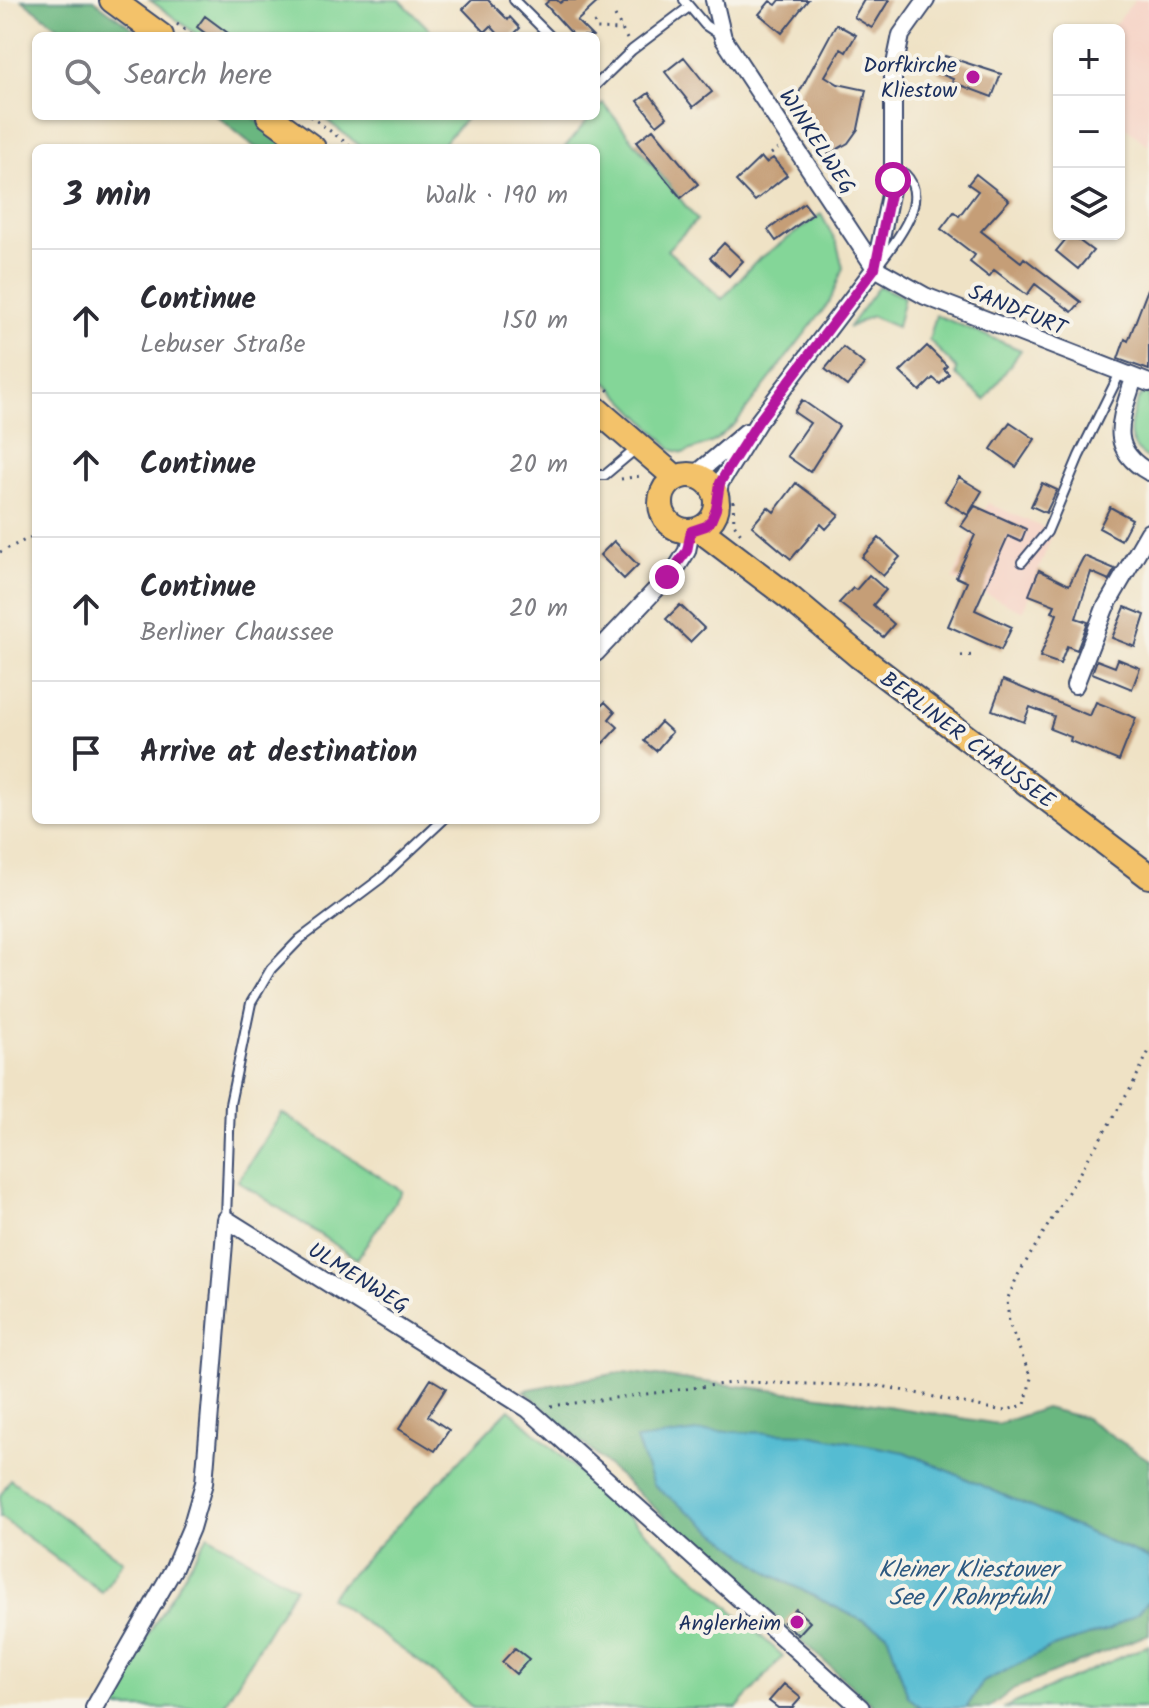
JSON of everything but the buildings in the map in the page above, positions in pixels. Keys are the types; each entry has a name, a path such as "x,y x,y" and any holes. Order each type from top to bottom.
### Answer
{"main road":[{"path":"112,0 156,32"},
{"path":"274,120 308,144"},
{"path":"600,415 678,483"},
{"path":"600,416 630,454 678,483 709,483 711,514 676,528 664,518 660,503 678,483"},
{"name":"BERLINER CHAUSSEE","path":"711,514 790,598 859,656 1149,876"}],"street":[{"name":"WINKELWEG","path":"714,0 723,38 875,268"},
{"path":"600,649 677,567 711,514 724,476 758,422 875,268 893,180 893,74 901,35 926,0"},
{"name":"SANDFURT","path":"875,268 925,296 1134,378"},
{"path":"1134,378 1120,424 1121,444 1129,459 1149,472"},
{"path":"678,483 758,422"},
{"path":"1075,685 1105,608 1149,532"},
{"path":"94,1708 174,1568 191,1528 204,1483 226,1219"},
{"name":"ULMENWEG","path":"226,1219 528,1409 861,1708"}],"lane":[{"path":"514,0 546,32"},
{"path":"600,81 686,4"},
{"name":"WINKELWEG","path":"686,4 705,25 723,38"},
{"path":"875,268 909,221 913,200 910,179 905,174 893,180"},
{"path":"1022,562 1047,532 1079,456 1134,378"},
{"path":"600,475 605,475 630,454"},
{"path":"226,1219 230,1104 251,1003 271,969 300,939 380,879 439,824"}],"path":[{"path":"615,16 632,50"},
{"path":"594,22 597,29 622,30"},
{"path":"315,120 348,144"},
{"path":"711,514 734,524 739,531"},
{"path":"0,552 32,537"},
{"path":"961,656 975,655"},
{"path":"528,1409 740,1382 881,1386 1003,1411 1025,1405 1031,1378 1009,1323 1007,1300 1018,1275 1132,1086 1149,1051"}],"shaded area":[{"path":"1135,0 1149,0 1149,146 1125,127 1125,24 1115,24"},
{"path":"988,503 1053,532 1023,611 953,579"}],"green space":[{"path":"22,0 94,0 138,32 66,32"},
{"path":"150,0 400,0 432,32 194,32"},
{"path":"603,103 697,220 667,250 722,299 754,263 821,214 837,244 843,268 830,301 735,424 713,442 683,453 673,450 600,375 600,144 567,144 588,120 600,120 600,106"},
{"path":"222,120 256,120 285,141 282,144 251,144"},
{"path":"326,120 464,120 443,144 358,144"},
{"path":"879,286 904,297 897,327 871,316 848,328"},
{"path":"936,315 1021,350 985,400 956,375 957,369 929,340"},
{"path":"1144,393 1149,394 1149,459 1135,447 1131,436 1135,408"},
{"path":"282,1113 402,1191 357,1259 238,1181"},
{"path":"624,1372 836,1398 998,1424 1045,1408 1085,1418 1149,1460 1149,1559 905,1452 772,1575 887,1633 908,1696 921,1708 876,1708 524,1390"},
{"path":"509,1409 783,1656 737,1708 473,1708 428,1668 329,1597"},
{"path":"10,1479 123,1561 102,1592 0,1517 0,1496"},
{"path":"208,1535 295,1587 222,1708 104,1708"},
{"path":"1149,1600 1149,1634 1013,1689 989,1708 966,1708 983,1682 1050,1648 1110,1629 1138,1612"},
{"path":"1149,1645 1149,1708 1003,1708"}],"water":[{"name":"Kleiner Kliestower See / Rohrpfuhl","path":"705,1431 808,1434 905,1452 1149,1559 1149,1600 1139,1612 1110,1629 1050,1648 983,1682 966,1708 921,1708 908,1696 887,1633 772,1575 653,1485 636,1440"}],"place":[{"name":"Dorfkirche Kliestow","path":"973,77"},
{"name":"Anglerheim","path":"797,1622"}],"route":[{"path":"667,577 687,551 691,531 711,521 720,483 758,422 875,268 893,180"}]}
